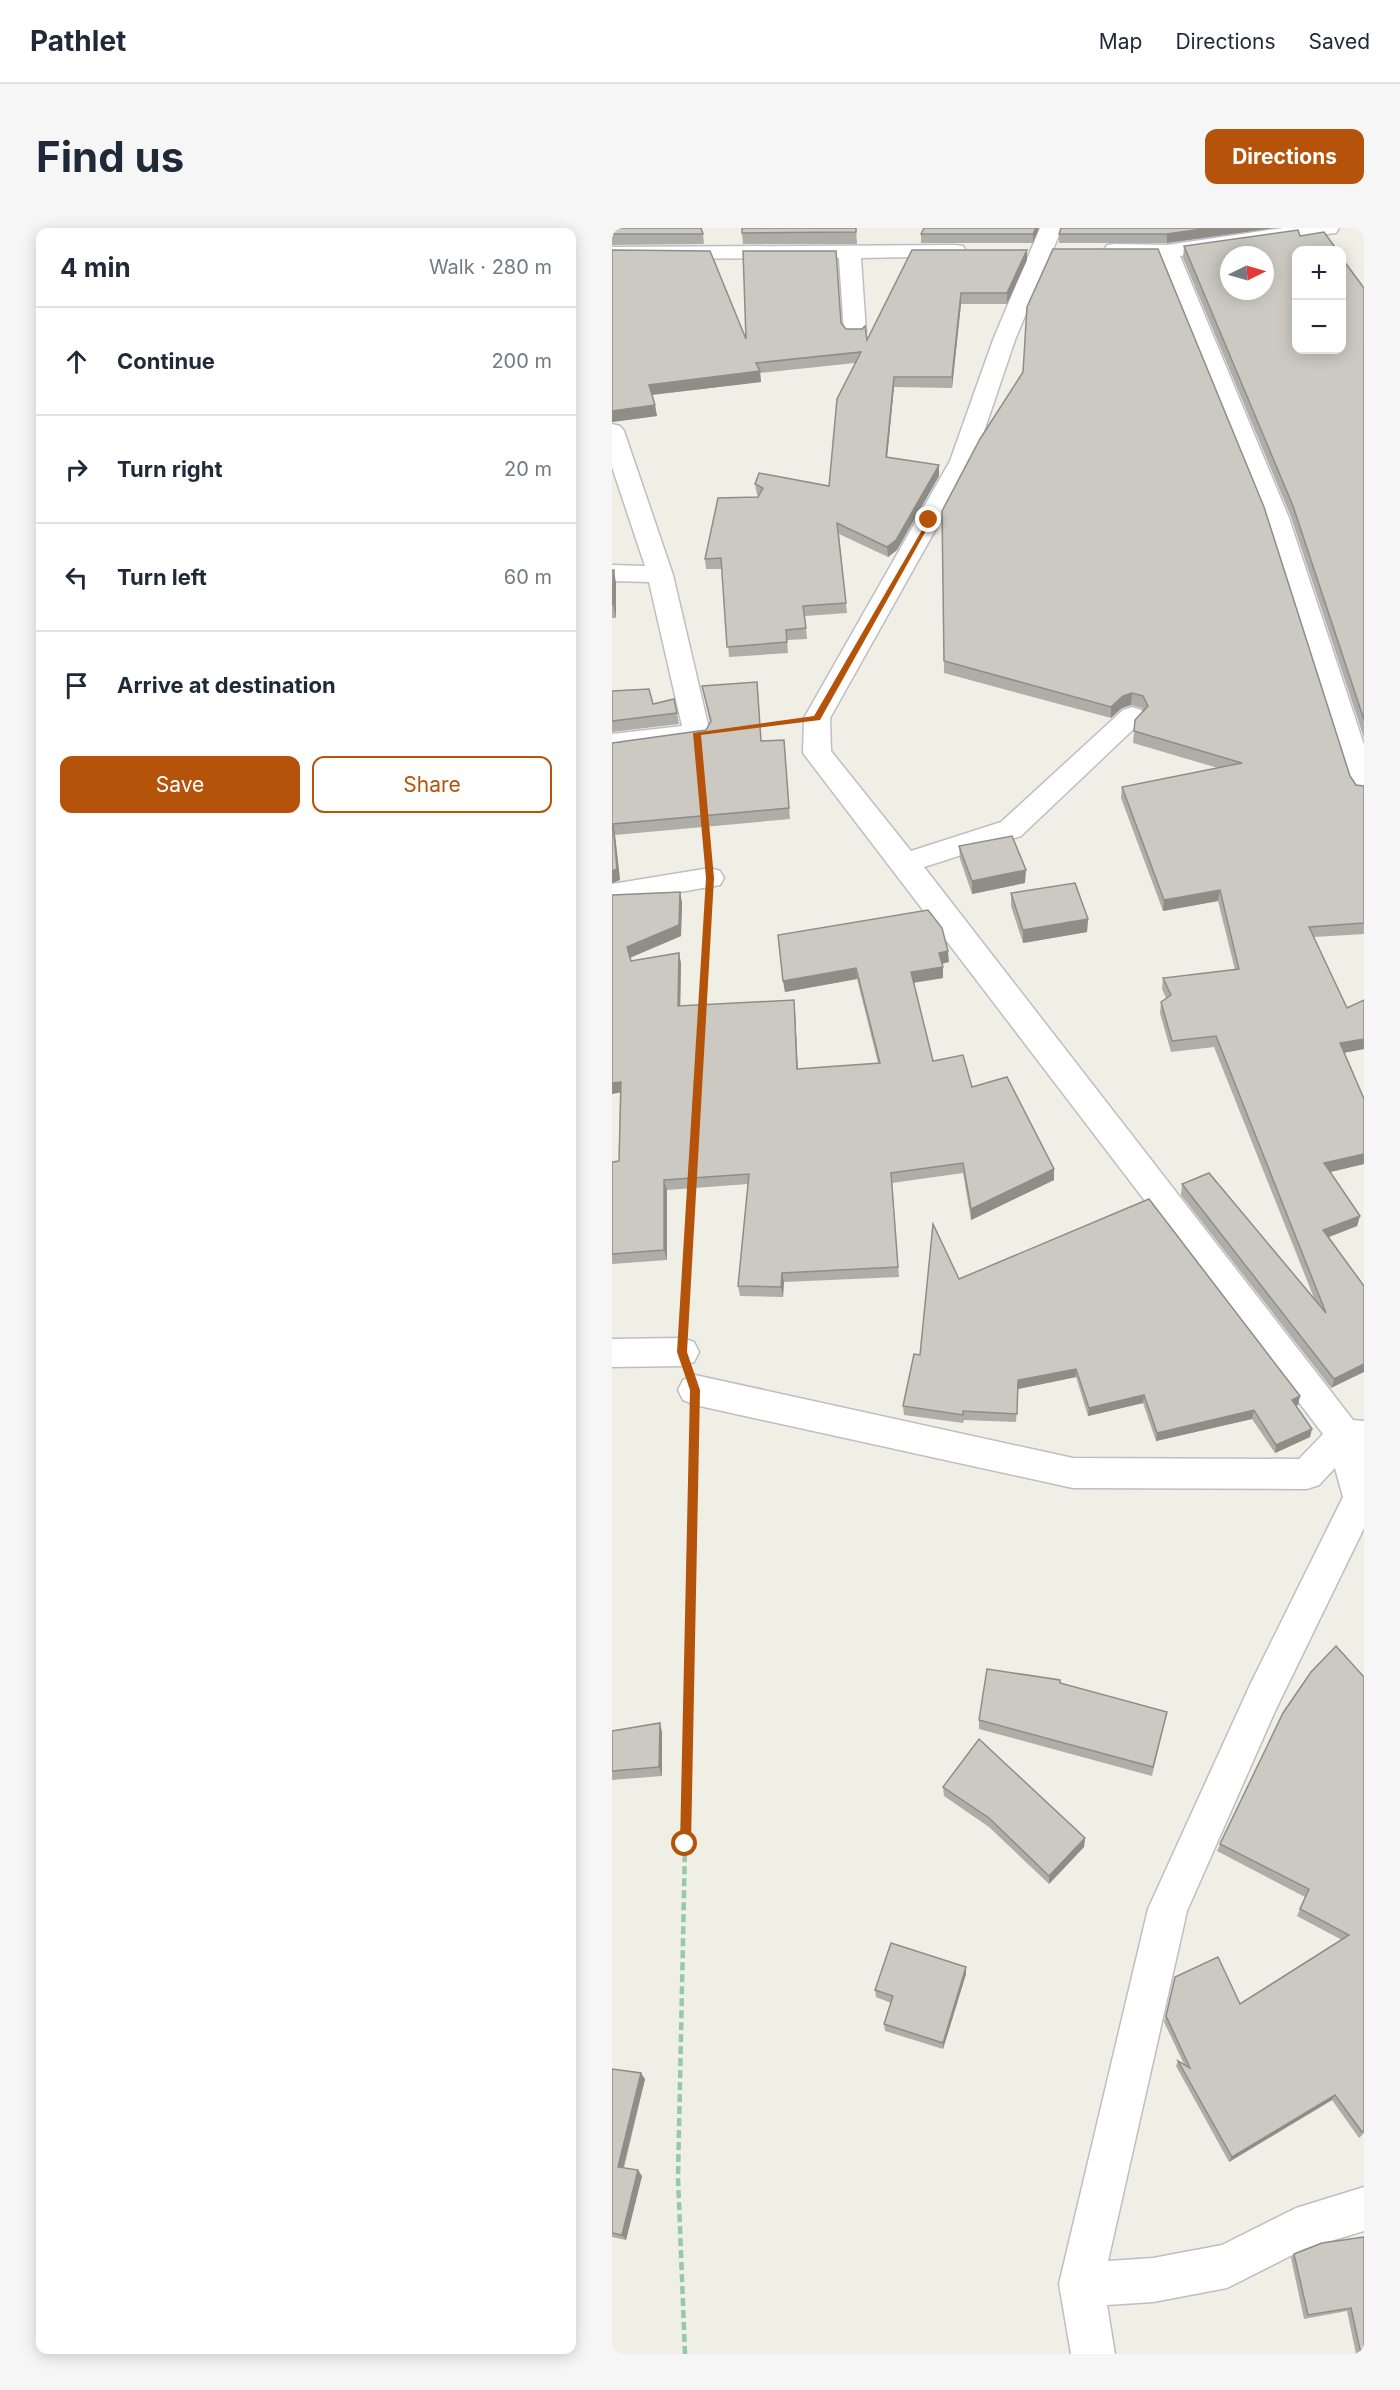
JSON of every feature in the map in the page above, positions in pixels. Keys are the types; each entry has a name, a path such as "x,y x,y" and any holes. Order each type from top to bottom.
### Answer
{"street":[{"path":"780,228 781,250"},
{"path":"1089,250 1167,251 1328,228"},
{"path":"1046,244 1004,340 962,461 817,718 817,753 1354,1435 1362,1498 1263,1697 1168,1909 1081,2284 1093,2354"},
{"path":"612,252 781,250 850,254 976,251"},
{"path":"1167,251 1277,518 1364,787"},
{"path":"850,254 855,332"},
{"path":"612,431 660,574 697,733 612,743"},
{"path":"612,573 660,574"},
{"path":"1338,710 1364,707"},
{"path":"905,863 1011,829 1132,716"},
{"path":"612,894 710,878"},
{"path":"612,1353 682,1352"},
{"path":"695,1390 1073,1473 1307,1474 1354,1435"},
{"path":"1081,2284 1153,2280 1227,2266 1296,2230 1364,2209"}],"path":[{"path":"697,733 817,718"},
{"path":"702,1020 710,878 704,811"},
{"path":"682,1352 693,1174"},
{"path":"685,2354 678,2178 695,1390"}],"building":[{"path":"612,228 701,228 703,234 612,234"},
{"path":"742,228 856,228 856,232 742,233"},
{"path":"924,228 1036,228 1033,234 921,234"},
{"path":"1061,228 1209,228 1167,234 1059,234"},
{"path":"1298,230 1300,236 1324,232 1334,246 1292,246 1292,354 1346,354 1346,264 1364,288 1364,720 1293,506 1184,246"},
{"path":"1053,249 1158,249 1264,507 1350,776 1356,785 1364,786 1364,923 1309,927 1347,1008 1364,1000 1364,1039 1340,1043 1364,1099 1364,1154 1324,1163 1360,1216 1323,1230 1364,1286 1364,1364 1334,1379 1182,1184 1209,1173 1326,1313 1216,1036 1172,1041 1161,1002 1171,995 1163,978 1239,969 1220,890 1164,900 1122,787 1242,763 1134,731 1135,720 1148,706 1143,696 1132,693 1123,696 1111,707 944,661 942,511 980,439 1023,372 1027,307"},
{"path":"612,250 710,251 746,339 743,251 836,251 841,323 846,329 862,329 865,326 867,340 912,250 1027,250 1007,293 961,293 952,377 894,377 886,457 939,465 896,540 887,547 837,523 846,603 803,606 806,628 786,630 787,642 727,647 721,558 705,559 718,498 758,497 763,488 755,484 759,473 829,486 837,399 861,352 756,363 760,371 649,385 655,405 612,411"},
{"path":"612,570 614,570 612,605"},
{"path":"757,682 761,741 784,740 789,808 613,824 617,869 612,871 612,743 706,730 711,721 702,686"},
{"path":"649,689 653,704 674,699 677,713 612,721 612,691"},
{"path":"1012,836 1026,870 972,881 959,846"},
{"path":"1075,883 1088,919 1023,930 1011,893"},
{"path":"680,892 679,925 627,947 631,961 679,953 678,1006 794,1000 797,1069 880,1063 856,968 783,981 778,935 928,910 942,928 948,951 939,953 943,967 911,972 933,1061 963,1055 972,1087 1007,1077 1054,1169 971,1209 963,1163 891,1173 898,1267 782,1273 781,1287 738,1286 749,1174 664,1180 664,1250 612,1254 612,1162 619,1161 621,1082 612,1083 612,895"},
{"path":"1149,1199 1300,1396 1292,1400 1312,1429 1276,1445 1254,1410 1157,1433 1144,1395 1089,1408 1076,1369 1018,1380 1017,1414 963,1411 963,1415 903,1406 914,1354 920,1355 933,1224 959,1279"},
{"path":"1336,1646 1364,1677 1364,2131 1362,2132 1335,2095 1232,2157 1178,2061 1190,2068 1166,2016 1175,1977 1218,1957 1240,2004 1349,1935 1300,1909 1309,1889 1220,1844 1283,1713 1311,1672"},
{"path":"987,1669 1060,1680 1060,1683 1167,1712 1153,1767 979,1720"},
{"path":"660,1723 659,1767 612,1771 612,1731"},
{"path":"979,1739 1085,1838 1049,1876 989,1818 943,1787"},
{"path":"891,1943 966,1967 943,2043 884,2024 893,1996 875,1990"},
{"path":"612,2069 641,2073 618,2167 638,2170 622,2235 612,2233"},
{"path":"1364,2237 1364,2354 1361,2354 1351,2308 1308,2315 1294,2254 1322,2243"}],"route":[{"path":"685,1844 695,1390 682,1352 710,878 697,733 817,718 929,520"}]}
